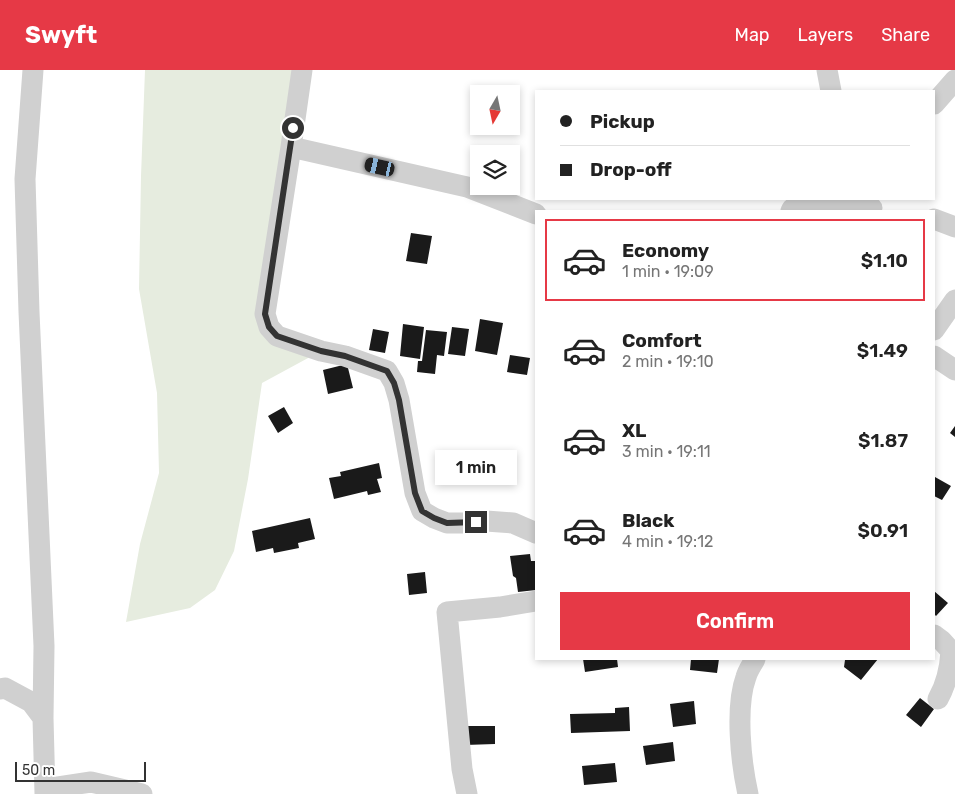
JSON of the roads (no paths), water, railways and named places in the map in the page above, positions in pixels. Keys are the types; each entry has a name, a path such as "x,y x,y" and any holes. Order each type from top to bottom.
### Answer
{"street":[{"path":"34,70 26,179 28,312 44,646 45,791 91,782 142,794"},
{"path":"302,70 265,314 269,327 277,336 321,351 345,356 387,371 394,383 399,400 415,493 422,511 447,523 486,521 513,523 535,533"},
{"path":"827,70 831,90"},
{"path":"935,103 955,80"},
{"path":"290,147 467,187 535,214"},
{"path":"793,206 878,206"},
{"path":"935,219 955,227"},
{"path":"935,329 955,300"},
{"path":"935,357 955,370"},
{"path":"467,794 462,769 448,612 535,601"},
{"path":"935,636 950,651 950,669 946,684 938,699"},
{"path":"748,794 740,715 746,677 754,660"},
{"path":"0,688 5,688 31,702 43,718"}]}
